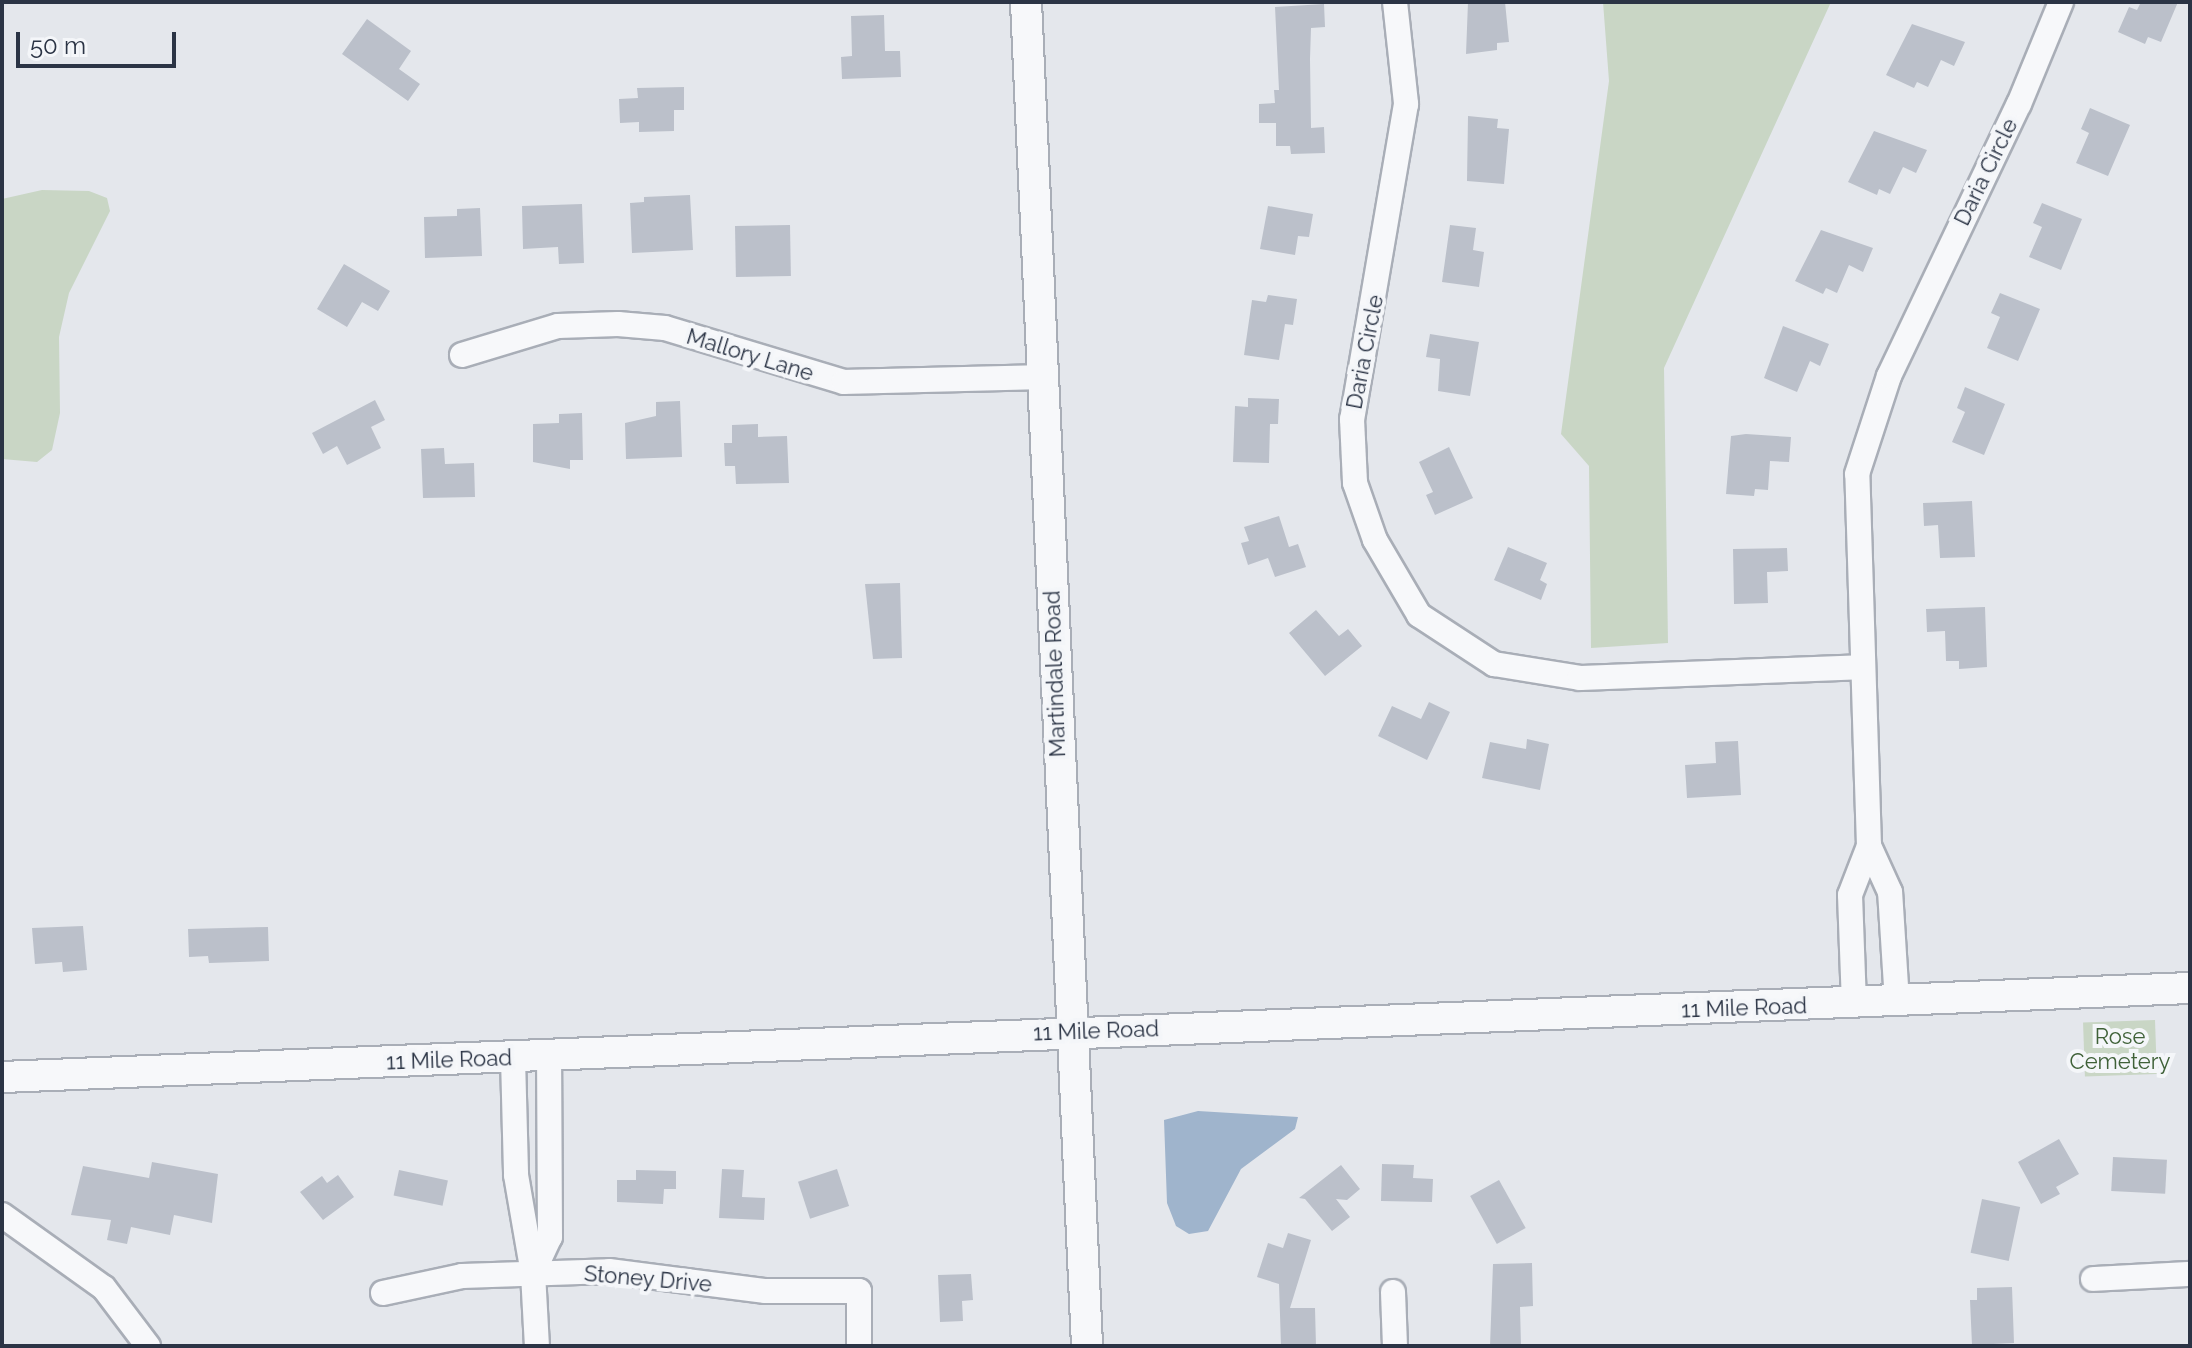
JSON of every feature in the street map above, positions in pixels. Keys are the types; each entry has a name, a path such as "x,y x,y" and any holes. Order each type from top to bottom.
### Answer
{"street":[{"name":"Martindale Road","path":"1026,2 1087,1346"},
{"name":"Daria Circle","path":"1395,2 1406,104 1352,419 1355,483 1375,540 1419,615 1494,664 1580,678 1861,667"},
{"name":"Daria Circle","path":"1897,1002 1890,892 1869,846 1855,498 1863,443 1889,376 2019,104 2061,2"},
{"name":"Mallory Lane","path":"462,355 558,326 618,324 665,328 844,382 1044,377"},
{"name":"Daria Circle","path":"1854,1004 1850,895 1869,846"},
{"name":"11 Mile Road","path":"2,1077 2190,988"},
{"path":"533,1273 550,1237 549,1056"},
{"path":"513,1058 518,1205 533,1273 537,1346"},
{"path":"2,1215 104,1288 148,1346"},
{"name":"Stoney Drive","path":"383,1293 462,1276 609,1271 766,1291 859,1291 859,1346"},
{"path":"2093,1279 2190,1274"},
{"path":"1393,1292 1395,1346"}],"green space":[{"path":"1603,2 1831,2 1664,368 1668,643 1591,648 1589,466 1561,434 1609,81"},
{"path":"42,190 89,191 107,198 110,211 69,293 59,337 60,413 52,450 37,462 2,459 2,199"},
{"name":"Rose Cemetery","path":"2155,1020 2157,1074 2085,1076 2083,1023"}],"water":[{"path":"1198,1111 1298,1117 1295,1129 1241,1169 1208,1231 1189,1234 1176,1226 1167,1203 1164,1120"}],"building":[{"path":"1468,2 1505,2 1509,42 1497,43 1497,50 1466,54"},
{"path":"2141,2 2178,2 2161,42 2148,37 2145,44 2118,32 2129,7 2137,10"},
{"path":"1324,4 1325,27 1311,28 1310,59 1311,128 1324,127 1325,153 1291,154 1290,146 1276,146 1276,123 1259,123 1259,104 1275,103 1274,90 1279,90 1275,7"},
{"path":"884,15 885,51 900,51 901,77 842,79 841,57 852,56 851,16"},
{"path":"367,19 411,51 399,69 420,84 408,101 342,54"},
{"path":"1912,24 1965,42 1954,66 1941,60 1928,87 1917,82 1914,88 1886,75"},
{"path":"684,87 684,110 674,110 674,131 639,132 639,122 620,123 619,99 638,98 637,88"},
{"path":"2090,108 2130,125 2108,176 2076,163 2089,133 2081,129"},
{"path":"1468,116 1498,119 1497,128 1509,129 1504,184 1467,181"},
{"path":"1874,131 1927,150 1916,173 1903,167 1890,194 1879,189 1877,195 1848,182"},
{"path":"690,195 693,250 632,253 630,203 644,202 644,197"},
{"path":"2042,203 2082,219 2061,270 2029,257 2042,227 2033,223"},
{"path":"582,204 584,263 559,264 558,247 523,249 522,206"},
{"path":"1268,206 1313,214 1309,237 1298,236 1295,255 1260,249"},
{"path":"480,208 482,256 425,258 424,217 457,216 457,209"},
{"path":"790,225 791,276 736,277 735,226"},
{"path":"1450,225 1476,228 1473,250 1484,252 1479,287 1442,282"},
{"path":"1821,230 1873,248 1863,272 1849,265 1837,293 1826,288 1823,294 1795,281"},
{"path":"344,264 390,291 378,311 362,302 347,327 317,309"},
{"path":"2000,293 2040,309 2018,361 1987,348 2000,317 1991,313"},
{"path":"1268,295 1297,299 1293,325 1285,324 1279,360 1244,355 1252,300 1266,302"},
{"path":"1783,326 1829,344 1820,366 1810,361 1797,392 1764,378"},
{"path":"1430,334 1479,342 1470,396 1438,391 1440,359 1426,357"},
{"path":"1965,387 2005,404 1984,455 1952,442 1965,412 1957,408"},
{"path":"1248,398 1279,399 1278,424 1270,424 1269,463 1233,462 1235,406 1248,407"},
{"path":"375,400 385,420 371,427 381,448 347,465 337,446 323,454 312,433"},
{"path":"680,401 682,457 626,459 625,423 656,416 656,402"},
{"path":"582,413 583,460 570,460 570,469 533,462 533,424 559,423 559,414"},
{"path":"758,424 758,437 787,436 789,483 736,484 735,466 725,466 724,443 732,443 732,425"},
{"path":"1731,436 1791,437 1789,462 1770,461 1768,490 1755,489 1754,496 1726,494"},
{"path":"1449,447 1473,498 1435,515 1426,495 1433,492 1419,462"},
{"path":"444,448 445,464 474,463 475,497 423,498 421,449"},
{"path":"1972,501 1975,557 1940,558 1938,525 1924,526 1923,503"},
{"path":"1279,516 1289,547 1298,544 1306,567 1275,577 1268,558 1248,565 1241,543 1249,541 1244,527"},
{"path":"1508,547 1547,563 1540,580 1547,584 1541,600 1494,580"},
{"path":"1787,548 1788,571 1767,572 1768,603 1734,604 1733,549"},
{"path":"900,583 902,658 873,659 865,584"},
{"path":"1985,607 1987,667 1959,669 1959,661 1946,661 1945,631 1927,632 1926,609"},
{"path":"1316,610 1339,636 1348,629 1362,646 1325,676 1289,633"},
{"path":"1429,702 1450,712 1427,760 1378,736 1392,706 1421,719"},
{"path":"1527,739 1549,744 1540,790 1482,778 1490,742 1526,749"},
{"path":"1738,741 1741,795 1687,798 1685,765 1716,763 1715,742"},
{"path":"83,926 87,970 63,972 62,962 35,964 32,928"},
{"path":"268,927 269,961 209,963 208,956 189,957 188,929"},
{"path":"2059,1139 2079,1174 2056,1187 2060,1194 2041,1204 2018,1162"},
{"path":"2113,1157 2167,1160 2165,1194 2111,1191"},
{"path":"152,1162 218,1174 212,1223 174,1215 170,1235 131,1227 127,1244 107,1240 111,1220 71,1215 83,1166 149,1178"},
{"path":"1382,1164 1414,1165 1413,1178 1433,1179 1432,1202 1381,1201"},
{"path":"1341,1165 1360,1189 1347,1200 1336,1199 1350,1217 1332,1231 1305,1199 1299,1198"},
{"path":"722,1169 744,1170 742,1197 765,1198 764,1220 719,1218"},
{"path":"837,1169 849,1206 810,1219 798,1182"},
{"path":"399,1170 448,1180 443,1206 394,1195"},
{"path":"636,1170 676,1171 676,1189 664,1189 663,1204 617,1202 617,1180 636,1180"},
{"path":"338,1175 354,1197 323,1220 300,1192 322,1176 327,1183"},
{"path":"1499,1180 1526,1228 1497,1244 1470,1196"},
{"path":"1982,1199 2020,1207 2009,1261 1971,1253"},
{"path":"1288,1233 1311,1240 1290,1308 1315,1308 1316,1346 1281,1346 1279,1284 1257,1277 1268,1243 1283,1248"},
{"path":"1532,1263 1533,1306 1520,1307 1521,1346 1490,1346 1493,1264"},
{"path":"971,1274 973,1300 962,1301 963,1321 940,1322 938,1275"},
{"path":"2012,1287 2014,1343 1972,1345 1970,1300 1977,1300 1977,1288"}]}
